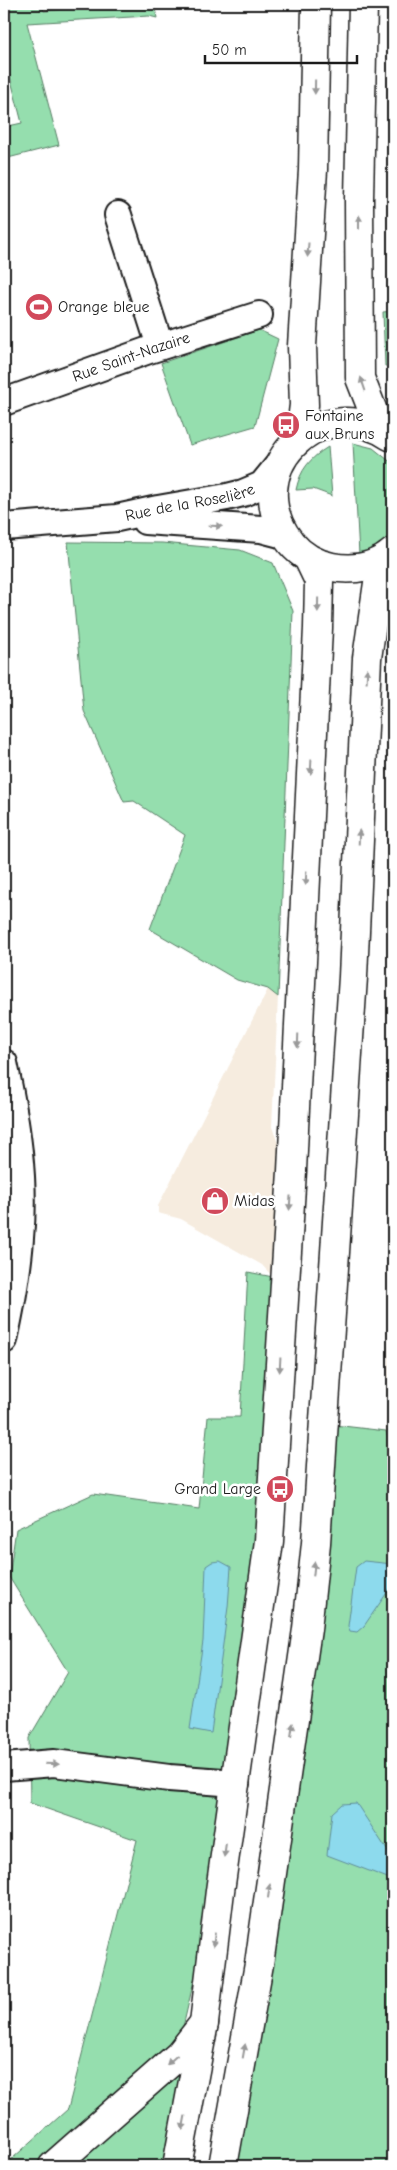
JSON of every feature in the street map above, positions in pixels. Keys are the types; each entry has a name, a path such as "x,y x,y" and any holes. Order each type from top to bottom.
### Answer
{"main road":[{"path":"316,4 313,170 302,346 304,405 302,421 276,474 273,499 278,524 284,535 295,548 308,558 326,566 344,569 360,568 374,564 391,554"},
{"path":"363,4 359,199 360,378 387,434"},
{"path":"287,453 314,429 337,422 352,422 387,434"},
{"path":"223,2166 260,1955 307,1630 315,1553 353,978 368,658 378,583 391,554"},
{"path":"176,2166 204,2023 220,1892 269,1541 292,1171 318,628 319,581 308,558"},
{"path":"53,2166 179,2054 204,2023"}],"street":[{"path":"118,215 160,346"},
{"name":"Rue Saint-Nazaire","path":"4,402 160,346 259,315"},
{"name":"Rue de la Roselière","path":"4,528 117,518 243,493 262,485 287,453"},
{"name":"Rue de la Roselière","path":"117,518 261,529 284,535"},
{"path":"4,1063 16,1129 21,1188 20,1238 4,1340"},
{"path":"4,1767 54,1763 169,1778 236,1783"}],"shaded area":[{"path":"41,4 120,4 43,11"},
{"path":"268,989 278,997 272,1127 281,1151 273,1277 262,1265 181,1219 158,1213 158,1206"},
{"path":"393,1239 393,1452 386,1431"}],"green space":[{"path":"4,4 41,4 44,11 120,4 154,4 157,18 149,16 27,23 59,145 4,159 4,127 22,123 4,53"},
{"path":"393,311 393,365 385,366 383,312"},
{"path":"259,330 278,339 255,426 190,445 161,363"},
{"path":"353,443 373,448 393,464 393,534 382,545 359,555"},
{"path":"328,447 332,496 313,489 296,490 300,476 307,465"},
{"path":"68,542 162,543 240,550 273,563 293,611 278,997 268,989 237,980 150,929 185,835 134,801 124,802 84,711"},
{"path":"248,1272 273,1277 255,1577 201,1950 183,2027 183,2082 165,2166 4,2166 68,2109 137,1840 30,1803 29,1738 68,1672 9,1577 16,1529 93,1494 199,1509 208,1417 240,1417"},
{"path":"334,1425 386,1431 393,1452 393,2166 238,2166 286,1833"}],"water":[{"path":"220,1561 231,1567 228,1607 211,1733 190,1729 203,1641 206,1566 212,1562"},
{"path":"364,1561 393,1564 393,1584 364,1626 357,1632 350,1631 348,1626 356,1567"},
{"path":"356,1803 393,1859 393,1880 327,1855 332,1813 342,1804"}],"place":[{"name":"Orange bleue","path":"39,307"},
{"name":"Fontaine aux Bruns","path":"286,425"},
{"name":"Midas","path":"215,1201"},
{"name":"Grand Large","path":"280,1489"}]}
